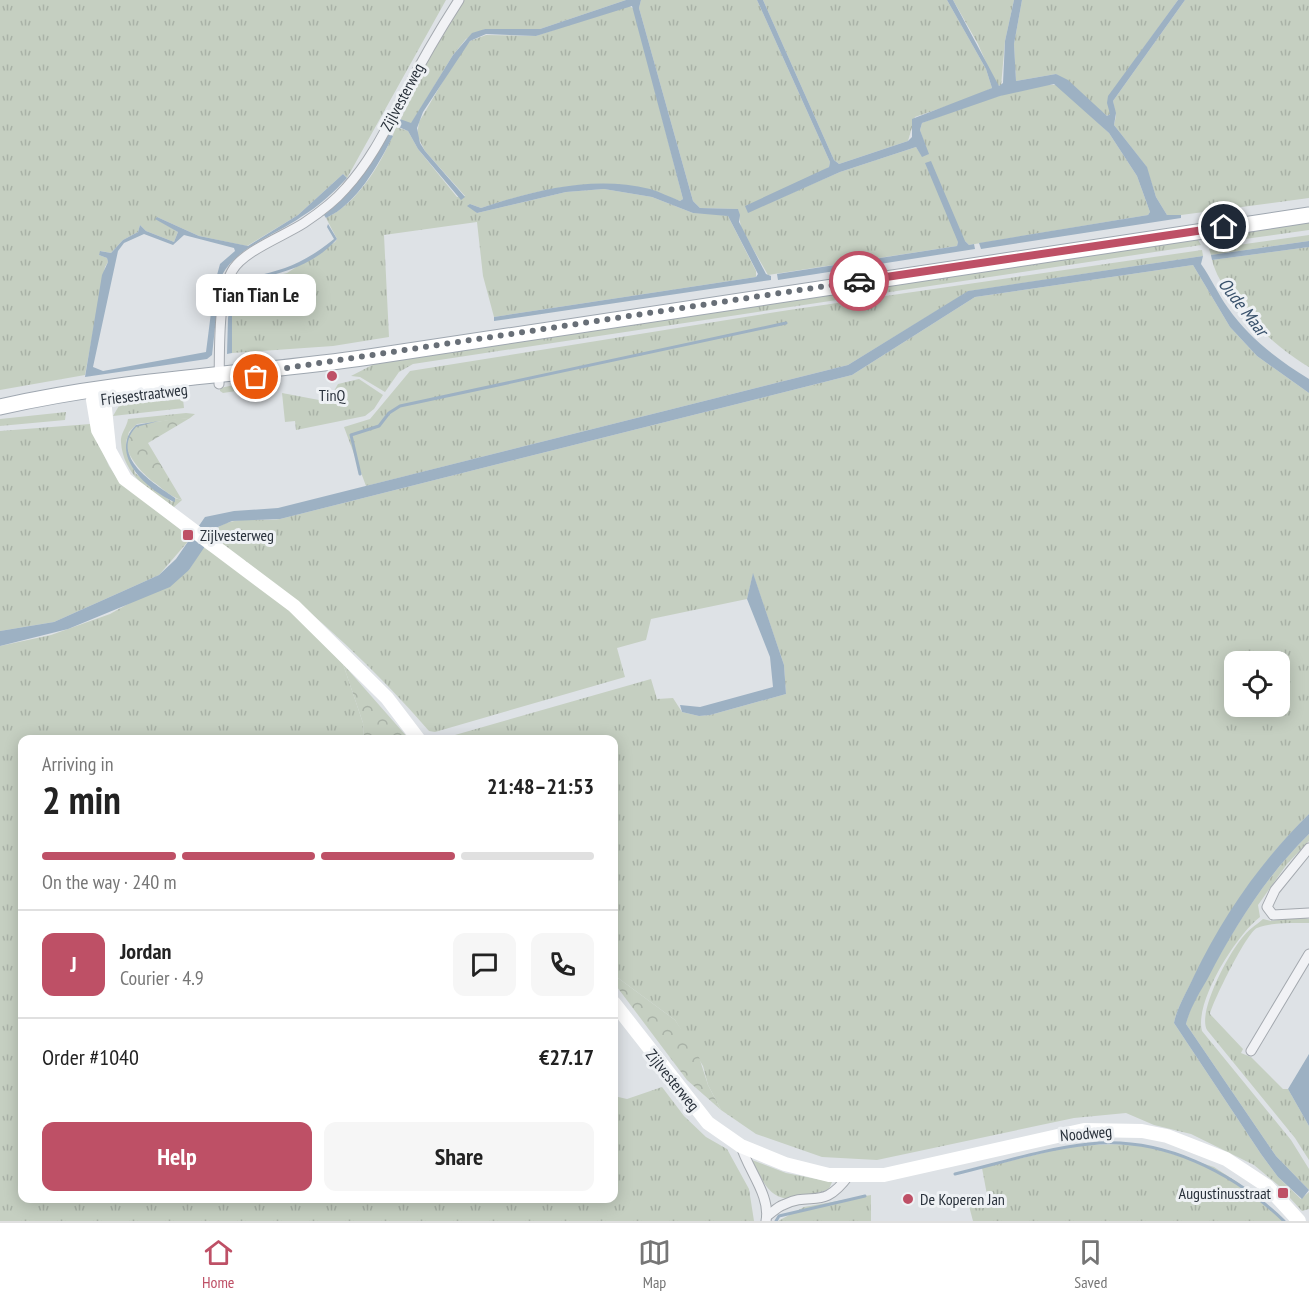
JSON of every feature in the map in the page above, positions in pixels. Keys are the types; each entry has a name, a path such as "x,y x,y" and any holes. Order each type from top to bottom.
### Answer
{"main road":[{"name":"Friesestraatweg","path":"0,407 219,379 1110,242 1309,215"},
{"path":"98,396 98,430 130,485 262,580 323,633 387,698 415,735"},
{"name":"Zijlvesterweg","path":"618,1008 708,1123 741,1146 785,1164 829,1175 849,1175"},
{"name":"Noodweg","path":"849,1175 884,1175 1084,1130 1142,1131 1167,1136 1226,1159 1267,1186 1299,1221"}],"street":[{"name":"Zijlvesterweg","path":"219,379 223,309 227,282 235,267 247,256 304,223 330,204 355,178 388,125 431,44 459,0"},
{"path":"1309,848 1268,901 1268,912 1280,916 1309,913"},
{"path":"1251,1052 1309,954"},
{"path":"741,1146 746,1163 764,1196 767,1219"},
{"path":"764,1196 783,1204 827,1197 839,1189 849,1175"},
{"path":"767,1219 783,1204"}],"green space":[{"path":"0,0 446,0 347,178 343,174 298,215 247,246 199,236 157,217 178,232 174,242 146,231 140,225 138,232 123,240 111,253 101,251 99,255 107,258 108,262 105,267 85,375 0,390"},
{"path":"464,0 626,0 540,29 485,29 466,39 453,55 411,124 403,122 401,119 433,48"},
{"path":"641,0 757,0 830,162 829,167 748,212 840,172 916,147 922,156 928,154 920,130 922,123 992,98 1048,85 1059,86 1109,133 1137,176 1150,212 1148,215 969,245 965,241 958,242 957,246 768,275 741,228 738,209 700,208 693,201 639,8"},
{"path":"763,0 947,0 986,69 992,88 915,117 908,141 839,164 834,160"},
{"path":"953,0 1014,0 1005,41 1001,86 996,85 978,44"},
{"path":"1022,0 1178,0 1109,96 1110,114 1107,116 1056,74 1016,81 1014,44"},
{"path":"1185,0 1309,0 1309,198 1167,215 1156,197 1146,166 1114,125 1116,116 1113,101"},
{"path":"628,5 634,9 683,199 680,201 629,187 580,185 532,193 481,208 470,204 477,213 566,192 604,189 652,197 693,213 724,214 728,216 756,271 756,277 494,317 483,276 477,222 384,235 389,337 333,346 232,353 232,313 237,285 287,273 335,242 337,239 326,218 349,202 369,179 385,153 396,127 408,131 418,149 457,197 465,196 425,151 417,135 419,122 456,59 470,41 486,35 536,36"},
{"path":"1309,221 1309,230 1208,244 1210,236"},
{"path":"1309,235 1309,241 1211,255 1209,249"},
{"path":"1197,238 1201,245 413,364 399,372 385,392 360,377 351,376 382,360"},
{"path":"1309,247 1309,367 1281,348 1238,306 1217,275 1212,260"},
{"path":"1202,250 1203,256 969,291 848,365 366,486 344,427 370,419 410,371 789,310"},
{"path":"1193,265 1230,327 1257,356 1309,393 1309,814 1275,851 1231,911 1194,977 1174,1023 1278,1177 1301,1199 1309,1192 1309,1209 1302,1211 1278,1185 1254,1165 1191,1134 1154,1125 1126,1113 1074,1118 877,1160 822,1157 756,1134 721,1110 708,1085 703,1066 675,1020 618,978 618,735 455,735 651,679 657,699 673,698 682,712 699,716 786,694 784,665 753,574 747,599 651,619 646,640 617,648 625,677 435,732 429,731 380,678 328,628 244,560 214,539 213,532 219,526 227,523 280,519 852,375 975,297"},
{"path":"272,377 276,380 276,385 223,393 220,391 220,388"},
{"path":"359,379 383,395 374,409 365,416 296,430 295,421 285,422 282,393 319,400 335,399 334,391 338,384"},
{"path":"136,399 163,401 183,399 184,408 113,416 120,404"},
{"path":"66,412 65,420 0,426 0,419"},
{"path":"195,414 190,418 137,424 129,432 126,442 135,473 172,502 174,498 182,500 173,508 132,473 123,454 121,439 128,419"},
{"path":"190,418 148,443 182,500 168,493 136,465 131,457 127,440 137,426"},
{"path":"90,424 109,466 119,481 191,538 159,575 54,622 0,631 0,431"},
{"path":"203,547 234,566 296,615 343,664 363,723 364,735 18,735 18,1203 618,1203 618,1097 627,1099 662,1087 684,1116 706,1137 727,1149 749,1189 754,1221 0,1221 0,646 51,635 110,614 189,570"},
{"path":"343,664 405,735 364,735 363,723"},
{"path":"1309,834 1309,841 1287,864 1258,905 1260,917 1240,938 1219,970 1204,1003 1201,1018 1202,1031 1291,1140 1309,1169 1309,1190 1276,1156 1186,1024 1195,1000 1241,920 1279,866"},
{"path":"1300,917 1309,919 1309,923 1269,925 1252,932 1231,968 1210,1014 1243,1049 1241,1053 1251,1057 1283,1089 1288,1089 1309,1126 1309,1160 1295,1138 1207,1030 1205,1021 1206,1010 1216,983 1244,935 1263,919 1271,921"},
{"path":"618,978 675,1020 698,1054 708,1085 721,1110 687,1080 618,988"},
{"path":"1141,1144 1214,1167 1240,1184 1285,1221 973,1221 969,1206 988,1200 982,1168 1075,1145"},
{"path":"752,1160 786,1173 832,1182 829,1189 800,1198 781,1197 766,1186"},
{"path":"871,1195 871,1221 778,1221 804,1207"}],"water":[{"path":"626,0 641,0 639,8 693,201 700,208 738,209 739,222 766,274 771,276 771,280 494,321 494,317 756,277 758,274 728,216 693,213 652,197 604,189 566,192 477,213 467,206 470,204 481,208 543,190 586,184 629,185 650,189 680,201 683,199 632,6 536,36 486,34 470,41 423,112 417,128 420,143 465,197 461,200 418,149 408,131 394,125 397,118 411,123 453,55 472,33 485,29 540,29"},
{"path":"757,0 763,0 834,160 839,164 908,141 912,137 912,119 992,88 986,69 947,0 953,0 999,86 1003,83 1005,41 1014,0 1022,0 1014,44 1016,81 1056,74 1068,80 1107,116 1110,114 1108,96 1178,0 1185,0 1113,101 1116,113 1114,125 1147,167 1156,197 1167,215 1181,215 1181,218 981,249 979,243 1148,215 1150,212 1137,176 1109,133 1054,84 1000,96 922,123 920,130 929,154 922,157 916,147 840,172 748,213 745,206 829,167 830,162"},
{"path":"388,134 393,136 366,183 337,212 326,218 324,215 360,178"},
{"path":"931,161 965,241 969,245 974,244 975,249 778,280 777,274 957,246 958,242 925,163"},
{"path":"343,174 347,178 320,204 247,249 228,265 222,275 217,275 220,264 235,251 234,248 184,235 173,245 144,234 124,243 118,251 93,367 103,371 206,352 214,289 219,291 212,355 207,359 85,377 102,275 108,262 107,258 99,255 100,251 111,253 123,240 138,232 140,225 146,231 174,242 178,232 155,219 157,217 199,236 248,246 298,215"},
{"path":"328,224 337,239 326,250 290,270 237,285 232,313 232,353 227,354 228,318 235,281 287,267 321,249 334,239 327,227"},
{"path":"1309,241 1309,247 1212,260 1211,255"},
{"path":"1203,256 1201,264 1236,319 1265,348 1309,379 1309,393 1257,356 1230,327 1193,265 975,297 852,375 280,519 232,521 218,527 189,570 170,587 68,629 0,646 0,631 54,622 159,575 176,559 205,517 234,511 278,508 848,365 968,291"},
{"path":"159,421 136,427 129,438 128,449 131,459 138,468 146,477 175,498 175,502 164,497 143,480 128,459 126,448 128,436 136,425"},
{"path":"753,573 784,665 786,694 710,715 699,716 682,712 680,705 700,707 773,687 770,657 747,599"},
{"path":"1309,814 1309,834 1279,866 1241,920 1196,1000 1186,1024 1276,1156 1309,1190 1302,1199 1278,1177 1261,1154 1174,1023 1180,1005 1205,954 1230,911 1259,870"},
{"path":"1309,1054 1309,1126 1288,1089"}],"waterway":[{"path":"360,474 351,435 379,426 389,413 400,406 786,323"},
{"path":"955,1174 1073,1146 1116,1143 1143,1146 1195,1161 1219,1173 1264,1203 1284,1221"},
{"path":"776,1221 779,1216 865,1196"}],"way so far":[{"path":"256,377 287,368 859,281"}],"place":[{"name":"TinQ","path":"332,376"},
{"name":"Tian Tian Le","path":"256,377"},
{"name":"Zijlvesterweg","path":"188,535"},
{"name":"Augustinusstraat","path":"1283,1193"},
{"name":"De Koperen Jan","path":"908,1199"}],"route":[{"path":"859,281 1110,242 1224,227"}],"water label":[{"name":"Oude Maar","path":"1243,307"}]}
